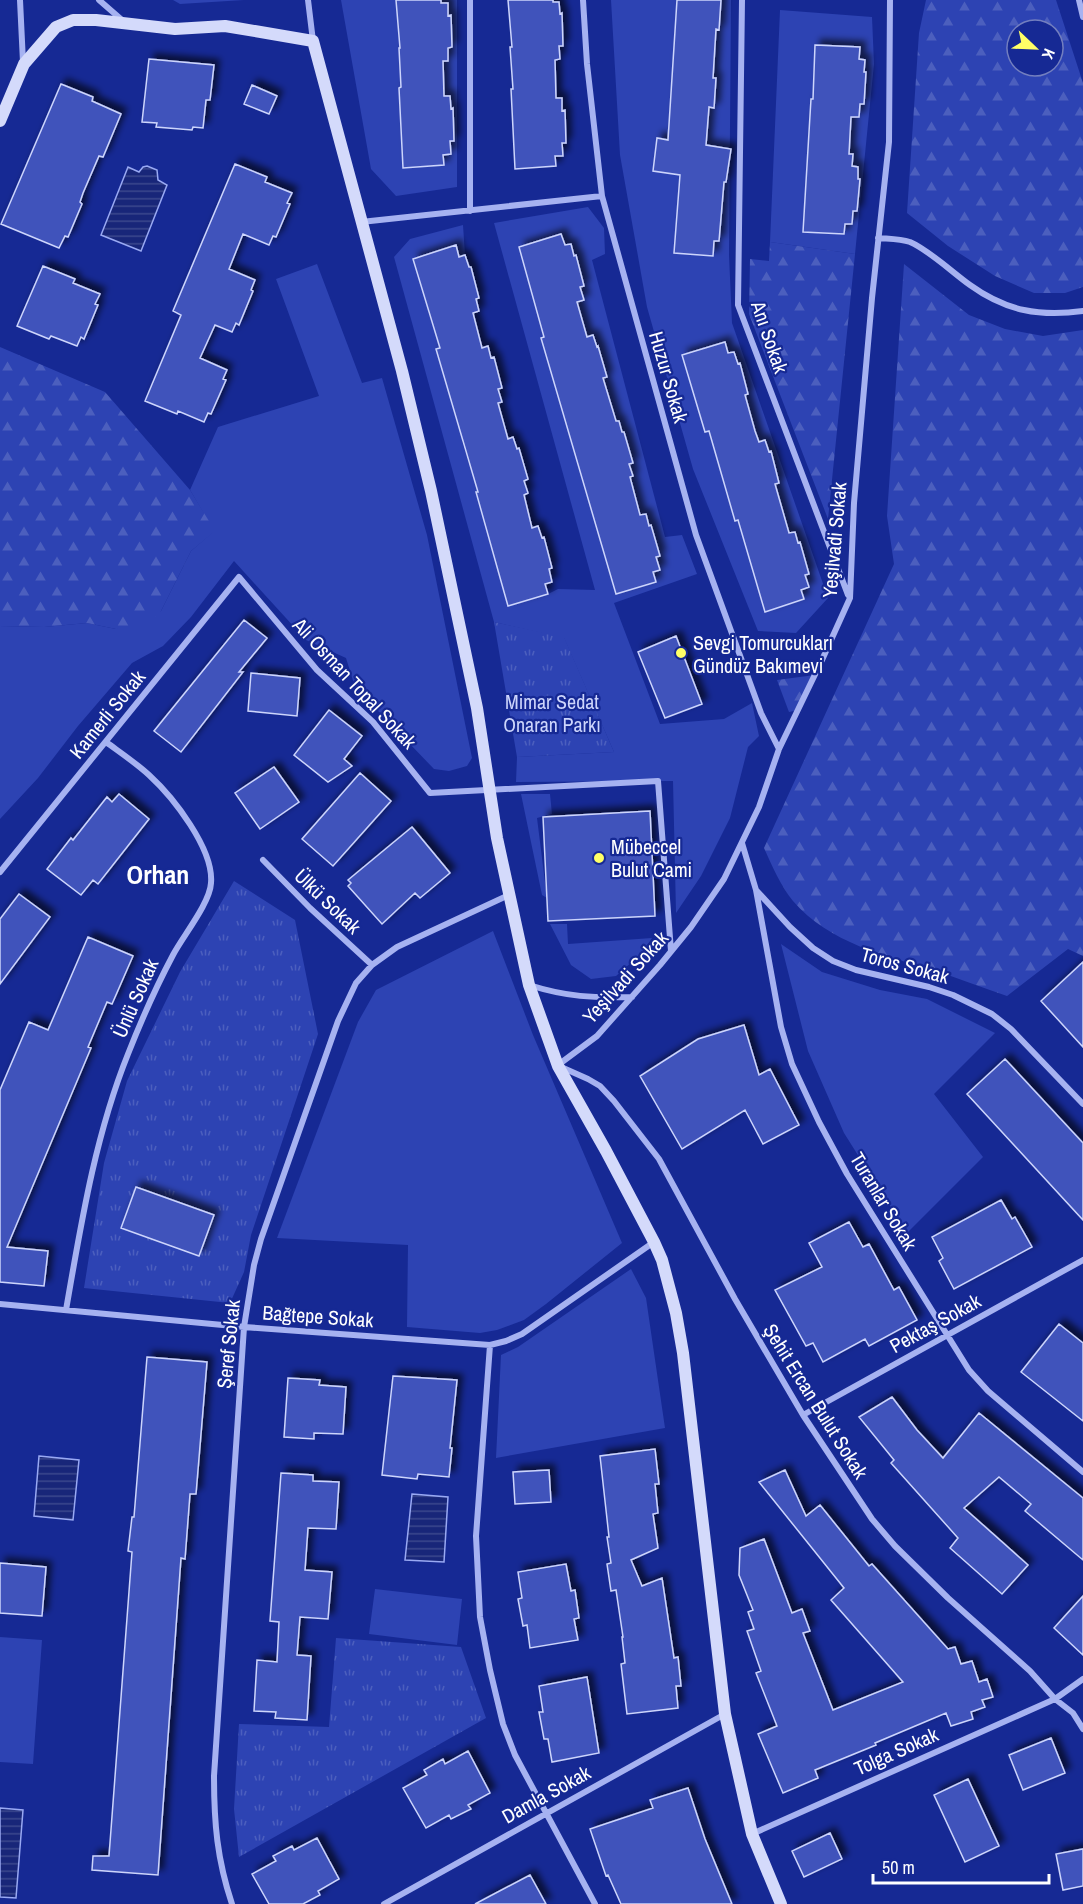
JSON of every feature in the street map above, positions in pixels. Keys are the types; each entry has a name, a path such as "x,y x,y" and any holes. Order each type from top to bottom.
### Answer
{"main road":[{"path":"0,121 24,64 56,27 73,20 96,20 175,29 225,26 313,41 402,371 431,490 477,708 497,838 529,985 558,1066 654,1242 669,1283 683,1353 725,1714 752,1834 781,1904"}],"street":[{"path":"20,0 24,64"},
{"path":"99,0 125,23"},
{"path":"308,0 313,41"},
{"path":"470,0 470,211"},
{"name":"Huzur Sokak","path":"583,0 586,64 602,196 696,535 761,713 779,750"},
{"name":"Anı Sokak","path":"742,0 738,304 850,598"},
{"name":"Yeşilvadi Sokak","path":"558,1066 597,1036 632,997 671,951 724,879 759,807 779,750 850,598 854,503 889,142 888,0"},
{"path":"1079,0 1083,17"},
{"path":"361,222 602,196"},
{"path":"878,238 901,240 919,247 972,287 994,301 1012,308 1031,313 1052,314 1083,311"},
{"name":"Ali Osman Topal Sokak","path":"239,577 317,670 373,722 430,794 490,790"},
{"name":"Kamerli Sokak","path":"0,872 239,577"},
{"name":"Ünlü Sokak","path":"66,1311 81,1224 109,1105 151,997 207,898 212,884 211,871 203,848 188,820 148,774 106,742"},
{"path":"490,790 658,781 671,951"},
{"name":"Toros Sokak","path":"742,842 756,890 813,948 833,961 856,970 945,992 992,1014 1011,1029 1083,1104"},
{"name":"Ülkü Sokak","path":"263,861 372,965"},
{"name":"Turanlar Sokak","path":"756,890 781,1027 792,1064 847,1174 969,1370 988,1391 1083,1472"},
{"name":"Şeref Sokak","path":"232,1904 217,1846 214,1776 244,1327 254,1265 270,1213 342,1013 356,983 372,965 397,947 510,895"},
{"path":"529,985 558,994 578,997 632,997"},
{"name":"Şehit Ercan Bulut Sokak","path":"558,1066 588,1078 600,1086 659,1159 735,1299 803,1415 872,1519 895,1546 948,1598 1030,1671 1054,1699 1073,1713 1083,1729"},
{"name":"Bağtepe Sokak","path":"0,1304 244,1327 490,1345 522,1334 654,1242"},
{"name":"Pektaş Sokak","path":"803,1415 1083,1260"},
{"path":"490,1345 477,1504 476,1536 480,1617 493,1686 503,1724 515,1755 595,1904"},
{"name":"Tolga Sokak","path":"752,1834 1054,1699 1083,1679"},
{"name":"Damla Sokak","path":"384,1904 725,1714"}],"green space":[{"path":"173,0 244,0 180,4"},
{"path":"341,0 457,0 457,187 396,196 371,169"},
{"path":"611,0 731,0 729,255 732,323 828,598 796,633 758,631 693,469 647,307 620,155"},
{"path":"926,0 1056,0 1062,18 1005,18 1005,78 1065,78 1065,28 1083,83 1083,287 1065,293 1034,293 995,276 948,246 907,213 919,33"},
{"path":"780,10 872,17 874,64 855,254 770,242"},
{"path":"588,207 604,228 605,254 592,260 665,537 682,535 697,574 614,603 660,724 724,719 752,703 759,736 748,747 730,818 701,876 676,913 673,781 516,782 517,757 614,752 564,638 494,622 394,257 410,239 463,225 465,255 459,257 456,245 413,259 438,307 428,311 436,335 475,323 479,336 436,350 443,372 461,398 451,401 458,426 498,414 505,427 462,441 469,464 478,461 487,489 476,493 523,505 529,516 486,529 493,553 511,577 501,581 508,606 558,589 595,590 494,223"},
{"path":"770,242 855,254 828,519 749,314 750,259 769,261"},
{"path":"317,264 362,383 382,378 427,535 472,758 467,766 449,771 434,769 355,687 346,658 306,640 234,561 191,617 163,646 132,663 78,726 38,778 0,819 0,626 44,627 87,623 116,629 161,611 191,551 214,531 190,490 218,427 319,396 276,279"},
{"path":"904,264 969,315 1005,329 1043,336 1083,330 1083,956 1068,949 1007,996 859,946 824,928 793,901 764,848 894,564 887,516"},
{"path":"0,347 105,392 190,490 215,531 191,551 161,611 144,628 116,629 87,623 44,627 0,626"},
{"name":"Mimar Sedat Onaran Parkı","path":"494,622 564,637 614,752 517,757"},
{"path":"815,675 798,710 789,712 777,680"},
{"path":"521,794 550,794 552,814 537,818 547,898 542,895"},
{"path":"234,881 295,920 318,1034 251,1235 244,1272 230,1303 84,1288 104,1163 127,1081 180,972"},
{"path":"550,924 567,924 568,944 652,938 642,953 616,976 591,979 571,965"},
{"path":"493,931 533,1035 622,1243 524,1320 497,1330 480,1333 407,1327 408,1245 277,1238 358,1022 376,990"},
{"path":"781,944 822,972 880,990 927,999 995,1033 934,1094 983,1157 907,1233 844,1133 808,1051"},
{"path":"631,1269 646,1298 665,1428 496,1458 501,1355 518,1347"},
{"path":"375,1589 462,1599 457,1645 369,1634"},
{"path":"0,1637 42,1640 33,1764 0,1762"},
{"path":"336,1638 461,1647 486,1718 239,1857 234,1809 239,1724 329,1727"}],"shaded area":[{"path":"147,166 157,170 158,180 167,185 141,251 101,235 128,167 139,172"},
{"path":"39,1456 79,1460 73,1520 34,1516"},
{"path":"412,1494 448,1497 444,1562 405,1560"},
{"path":"0,1808 23,1810 16,1898 0,1897"}],"building":[{"path":"396,0 441,0 441,3 448,3 448,16 451,15 452,47 448,48 448,61 443,61 444,96 450,96 451,109 453,108 454,141 450,141 451,154 443,155 444,165 403,168 399,88 401,87 400,48"},
{"path":"508,0 559,2 560,14 562,13 563,46 559,46 560,59 555,60 556,98 562,98 562,111 565,110 566,143 562,143 563,156 555,156 556,166 515,169 511,89 513,89 510,47 512,47"},
{"path":"677,0 721,0 719,30 716,29 714,108 709,107 706,145 731,149 726,182 724,182 719,241 714,241 713,256 674,253 680,175 653,171 657,138 668,140"},
{"path":"815,45 860,47 859,59 865,60 864,104 860,104 859,117 851,117 849,154 853,154 852,166 858,167 858,179 860,179 857,211 853,211 852,224 845,224 844,234 803,232"},
{"path":"149,59 214,65 210,100 206,100 203,128 193,127 192,130 156,127 157,123 142,122"},
{"path":"61,84 93,97 92,101 121,114 103,157 99,156 83,193 80,202 82,204 68,237 65,236 59,248 1,224"},
{"path":"252,85 277,96 269,114 244,104"},
{"path":"235,164 267,177 265,182 292,193 287,203 290,204 276,237 273,236 269,245 243,234 229,269 255,280 251,290 253,291 239,325 236,323 232,332 215,325 200,358 227,370 223,379 226,380 211,414 208,413 204,422 145,401 181,315 173,311"},
{"path":"561,234 565,245 571,244 574,256 576,255 584,286 580,287 584,300 577,302 587,337 593,335 598,346 607,377 603,378 616,421 619,421 622,432 624,432 633,463 629,464 633,476 630,477 640,515 646,514 660,556 656,557 660,570 653,572 656,582 616,594 541,338 544,337 519,247"},
{"path":"456,245 459,257 465,255 471,267 479,298 476,299 479,311 473,313 482,348 488,346 491,358 494,357 502,388 498,389 502,402 498,403 508,439 513,437 517,449 519,448 528,479 524,481 528,493 524,495 532,528 538,526 542,538 544,537 552,568 549,569 552,582 545,584 548,594 508,606 476,492 478,492 436,349 440,348 413,259"},
{"path":"43,266 75,279 73,283 100,294 95,304 98,305 84,339 81,337 77,346 51,336 49,339 17,326"},
{"path":"725,342 728,353 734,352 738,364 740,363 748,394 745,395 755,431 759,442 765,440 769,452 771,451 779,483 775,484 789,533 795,532 798,543 800,542 809,574 805,575 809,587 801,590 804,599 765,612 738,520 735,521 709,431 705,432 682,355"},
{"path":"244,620 267,638 239,672 243,672 181,752 154,731"},
{"name":"Sevgi Tomurcukları Gündüz Bakımevi","path":"676,636 702,704 665,718 638,652"},
{"path":"251,673 300,678 297,716 248,711"},
{"path":"329,710 362,736 344,759 352,766 328,782 294,755"},
{"path":"274,767 299,802 260,829 235,793"},
{"path":"360,773 391,801 333,866 302,839"},
{"path":"119,794 149,819 98,884 93,880 81,895 47,869 107,797 112,802"},
{"name":"Mübeccel Bulut Cami","path":"650,811 655,916 548,921 543,817"},
{"path":"412,827 450,873 420,898 415,893 382,924 348,886 351,883 348,880"},
{"path":"19,894 50,917 0,984 0,919"},
{"path":"88,937 133,956 112,1004 107,1002 88,1047 91,1048 7,1247 48,1251 44,1286 0,1282 0,1090 29,1022 48,1030"},
{"path":"1083,962 1083,1047 1041,1001"},
{"path":"744,1025 759,1075 770,1069 799,1125 763,1144 745,1110 682,1149 640,1076 698,1039"},
{"path":"1005,1059 1083,1143 1083,1220 967,1094"},
{"path":"136,1187 214,1215 199,1256 121,1228"},
{"path":"1001,1200 1012,1219 1015,1217 1032,1247 954,1289 939,1261 943,1258 932,1237"},
{"path":"849,1222 863,1247 869,1244 894,1290 899,1287 917,1320 869,1346 865,1339 823,1362 813,1343 806,1346 775,1290 822,1267 809,1243"},
{"path":"1059,1324 1083,1343 1083,1421 1021,1372"},
{"path":"147,1357 207,1362 196,1494 190,1494 185,1559 181,1558 158,1875 92,1870 93,1856 109,1856 132,1552 128,1551 132,1517 134,1517"},
{"path":"393,1376 457,1380 449,1477 418,1474 417,1479 382,1475"},
{"path":"288,1378 320,1380 319,1385 346,1387 343,1434 314,1433 314,1439 284,1437"},
{"path":"892,1397 917,1430 943,1458 979,1413 1083,1498 1083,1560 1025,1511 1031,1504 999,1477 964,1508 1028,1565 1002,1594 950,1548 958,1538 891,1463 894,1460 859,1417"},
{"path":"655,1449 659,1484 655,1484 658,1513 653,1514 658,1548 631,1560 642,1586 662,1578 674,1658 678,1657 681,1686 676,1686 678,1708 627,1714 621,1664 625,1663 623,1637 616,1590 611,1591 607,1564 611,1563 600,1456"},
{"path":"549,1470 551,1502 515,1504 513,1472"},
{"path":"785,1470 806,1516 820,1505 869,1566 872,1564 948,1649 955,1647 961,1664 972,1661 979,1682 987,1679 993,1697 982,1700 985,1707 971,1712 973,1719 951,1726 946,1713 815,1770 818,1778 783,1793 758,1734 777,1726 756,1673 761,1671 747,1631 754,1629 748,1612 753,1610 739,1575 740,1548 764,1539 792,1613 802,1609 810,1631 803,1633 833,1710 903,1682 831,1600 844,1588 759,1482"},
{"path":"281,1473 313,1475 313,1481 339,1482 336,1529 308,1528 305,1570 332,1572 328,1619 300,1617 297,1655 311,1656 307,1720 275,1718 276,1712 254,1711 257,1660 277,1662 279,1622 270,1621"},
{"path":"0,1563 46,1567 42,1616 0,1613"},
{"path":"566,1564 571,1591 575,1590 579,1618 574,1619 578,1640 530,1648 527,1625 523,1626 518,1599 522,1598 518,1572"},
{"path":"1083,1596 1083,1655 1054,1628"},
{"path":"587,1677 599,1753 552,1762 548,1739 544,1739 539,1712 543,1712 539,1686"},
{"path":"1051,1738 1065,1773 1023,1790 1009,1755"},
{"path":"468,1751 490,1793 468,1805 471,1809 451,1819 449,1815 426,1828 403,1788 427,1775 424,1770 443,1759 445,1764"},
{"path":"968,1779 999,1846 965,1862 934,1795"},
{"path":"688,1788 705,1839 732,1904 621,1904 608,1875 606,1876 590,1829 653,1808 650,1800"},
{"path":"830,1833 842,1859 804,1877 792,1851"},
{"path":"317,1838 339,1879 318,1891 320,1895 303,1904 269,1904 252,1874 276,1861 273,1856 292,1846 294,1850"},
{"path":"1083,1849 1083,1886 1063,1890 1056,1854"},
{"path":"530,1875 546,1904 475,1904"}],"place":[{"name":"Sevgi Tomurcukları Gündüz Bakımevi","path":"681,653"},
{"name":"Mübeccel Bulut Cami","path":"599,858"}],"district":[{"name":"Orhan","path":"158,874"}]}
